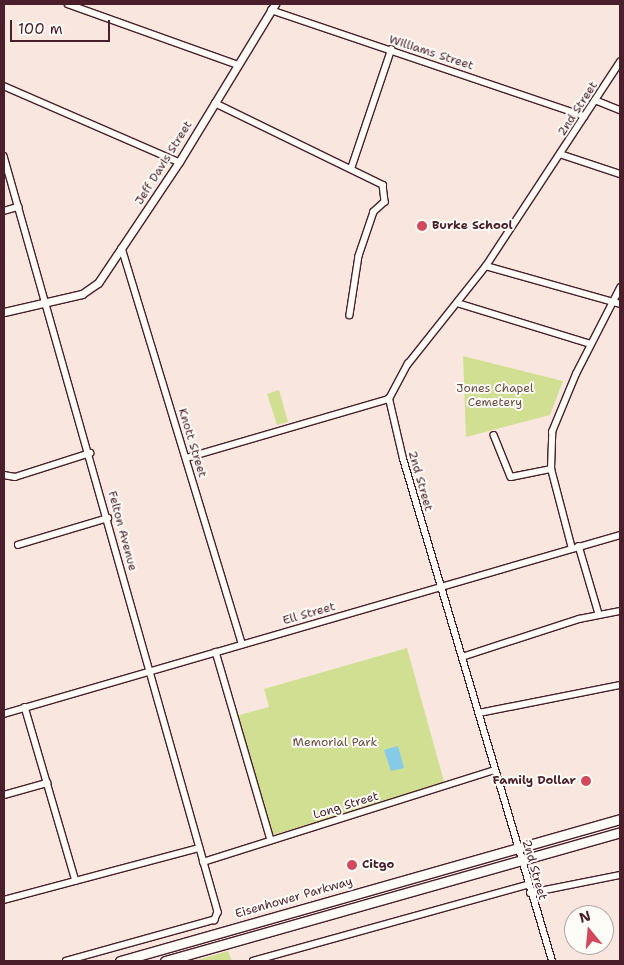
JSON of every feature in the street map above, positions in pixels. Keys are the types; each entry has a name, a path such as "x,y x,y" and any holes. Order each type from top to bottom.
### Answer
{"main road":[{"name":"Eisenhower Parkway","path":"120,961 620,819"},
{"name":"Eisenhower Parkway","path":"165,961 620,832"}],"street":[{"path":"68,4 238,65"},
{"name":"Jeff Davis Street","path":"4,312 89,291 122,248 179,162 273,7"},
{"name":"Williams Street","path":"273,7 391,50 585,116"},
{"path":"351,169 391,50"},
{"name":"2nd Street","path":"552,961 527,885 479,713 391,417 389,399 408,364 486,266 620,62"},
{"path":"4,86 179,162"},
{"path":"596,100 620,110"},
{"path":"215,103 383,185 384,202 374,212 358,256 350,315"},
{"path":"560,154 620,174"},
{"name":"Felton Avenue","path":"4,156 90,453 218,912 215,920 67,961"},
{"path":"4,211 18,207"},
{"name":"Knott Street","path":"122,248 242,644"},
{"path":"486,266 611,304 620,304"},
{"path":"572,549 551,469 554,424 591,344 620,288"},
{"path":"457,303 591,344"},
{"path":"186,458 389,399"},
{"path":"494,435 511,477 551,469"},
{"path":"4,475 15,477 90,453"},
{"path":"18,545 108,518"},
{"name":"Ell Street","path":"4,714 620,535"},
{"path":"579,546 599,614"},
{"path":"462,657 599,614 620,611"},
{"path":"216,652 271,840"},
{"path":"479,713 620,685"},
{"path":"26,707 76,881"},
{"name":"Long Street","path":"203,862 495,770"},
{"path":"4,795 47,782"},
{"path":"4,900 199,848"},
{"path":"530,893 620,875"},
{"path":"253,961 527,885"}],"green space":[{"name":"Jones Chapel Cemetery","path":"463,356 563,381 550,415 466,437"},
{"path":"279,390 288,422 277,425 267,394"},
{"name":"Memorial Park","path":"407,648 445,785 269,836 236,716 269,707 264,689"},
{"path":"228,951 232,961 194,961"}],"water":[{"path":"398,746 404,768 391,771 384,750"}],"place":[{"name":"Burke School","path":"422,226"},
{"name":"Family Dollar","path":"586,781"},
{"name":"Citgo","path":"352,865"}]}
